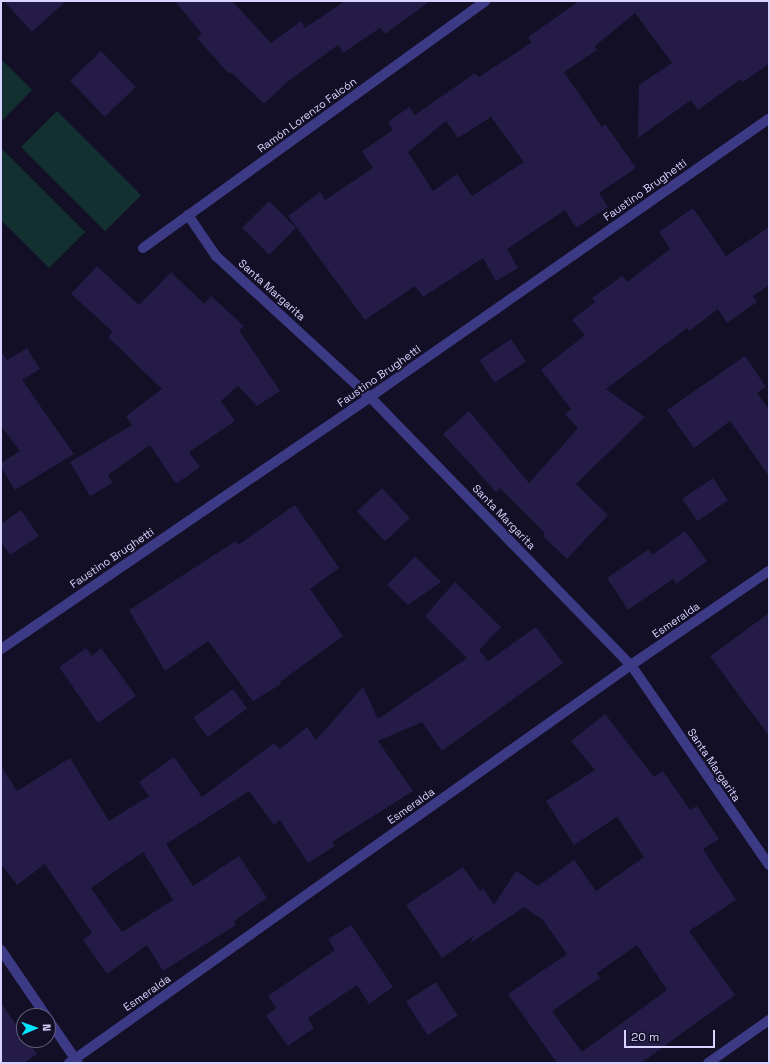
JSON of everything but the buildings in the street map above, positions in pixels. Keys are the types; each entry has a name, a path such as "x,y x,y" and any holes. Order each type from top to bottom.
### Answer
{"street":[{"name":"Ramón Lorenzo Falcón","path":"143,248 485,1"},
{"name":"Faustino Brughetti","path":"1,649 370,397 769,118"},
{"name":"Santa Margarita","path":"188,215 216,256 370,397 631,665 769,865"},
{"name":"Esmeralda","path":"74,1062 631,665 769,571"},
{"path":"1,950 41,1008"},
{"path":"708,1063 769,1020"},
{"path":"56,1032 74,1062"}],"green space":[{"path":"1,59 32,90 1,122"},
{"path":"57,111 141,195 105,231 21,147"},
{"path":"2,149 85,232 49,268 1,220"}]}
